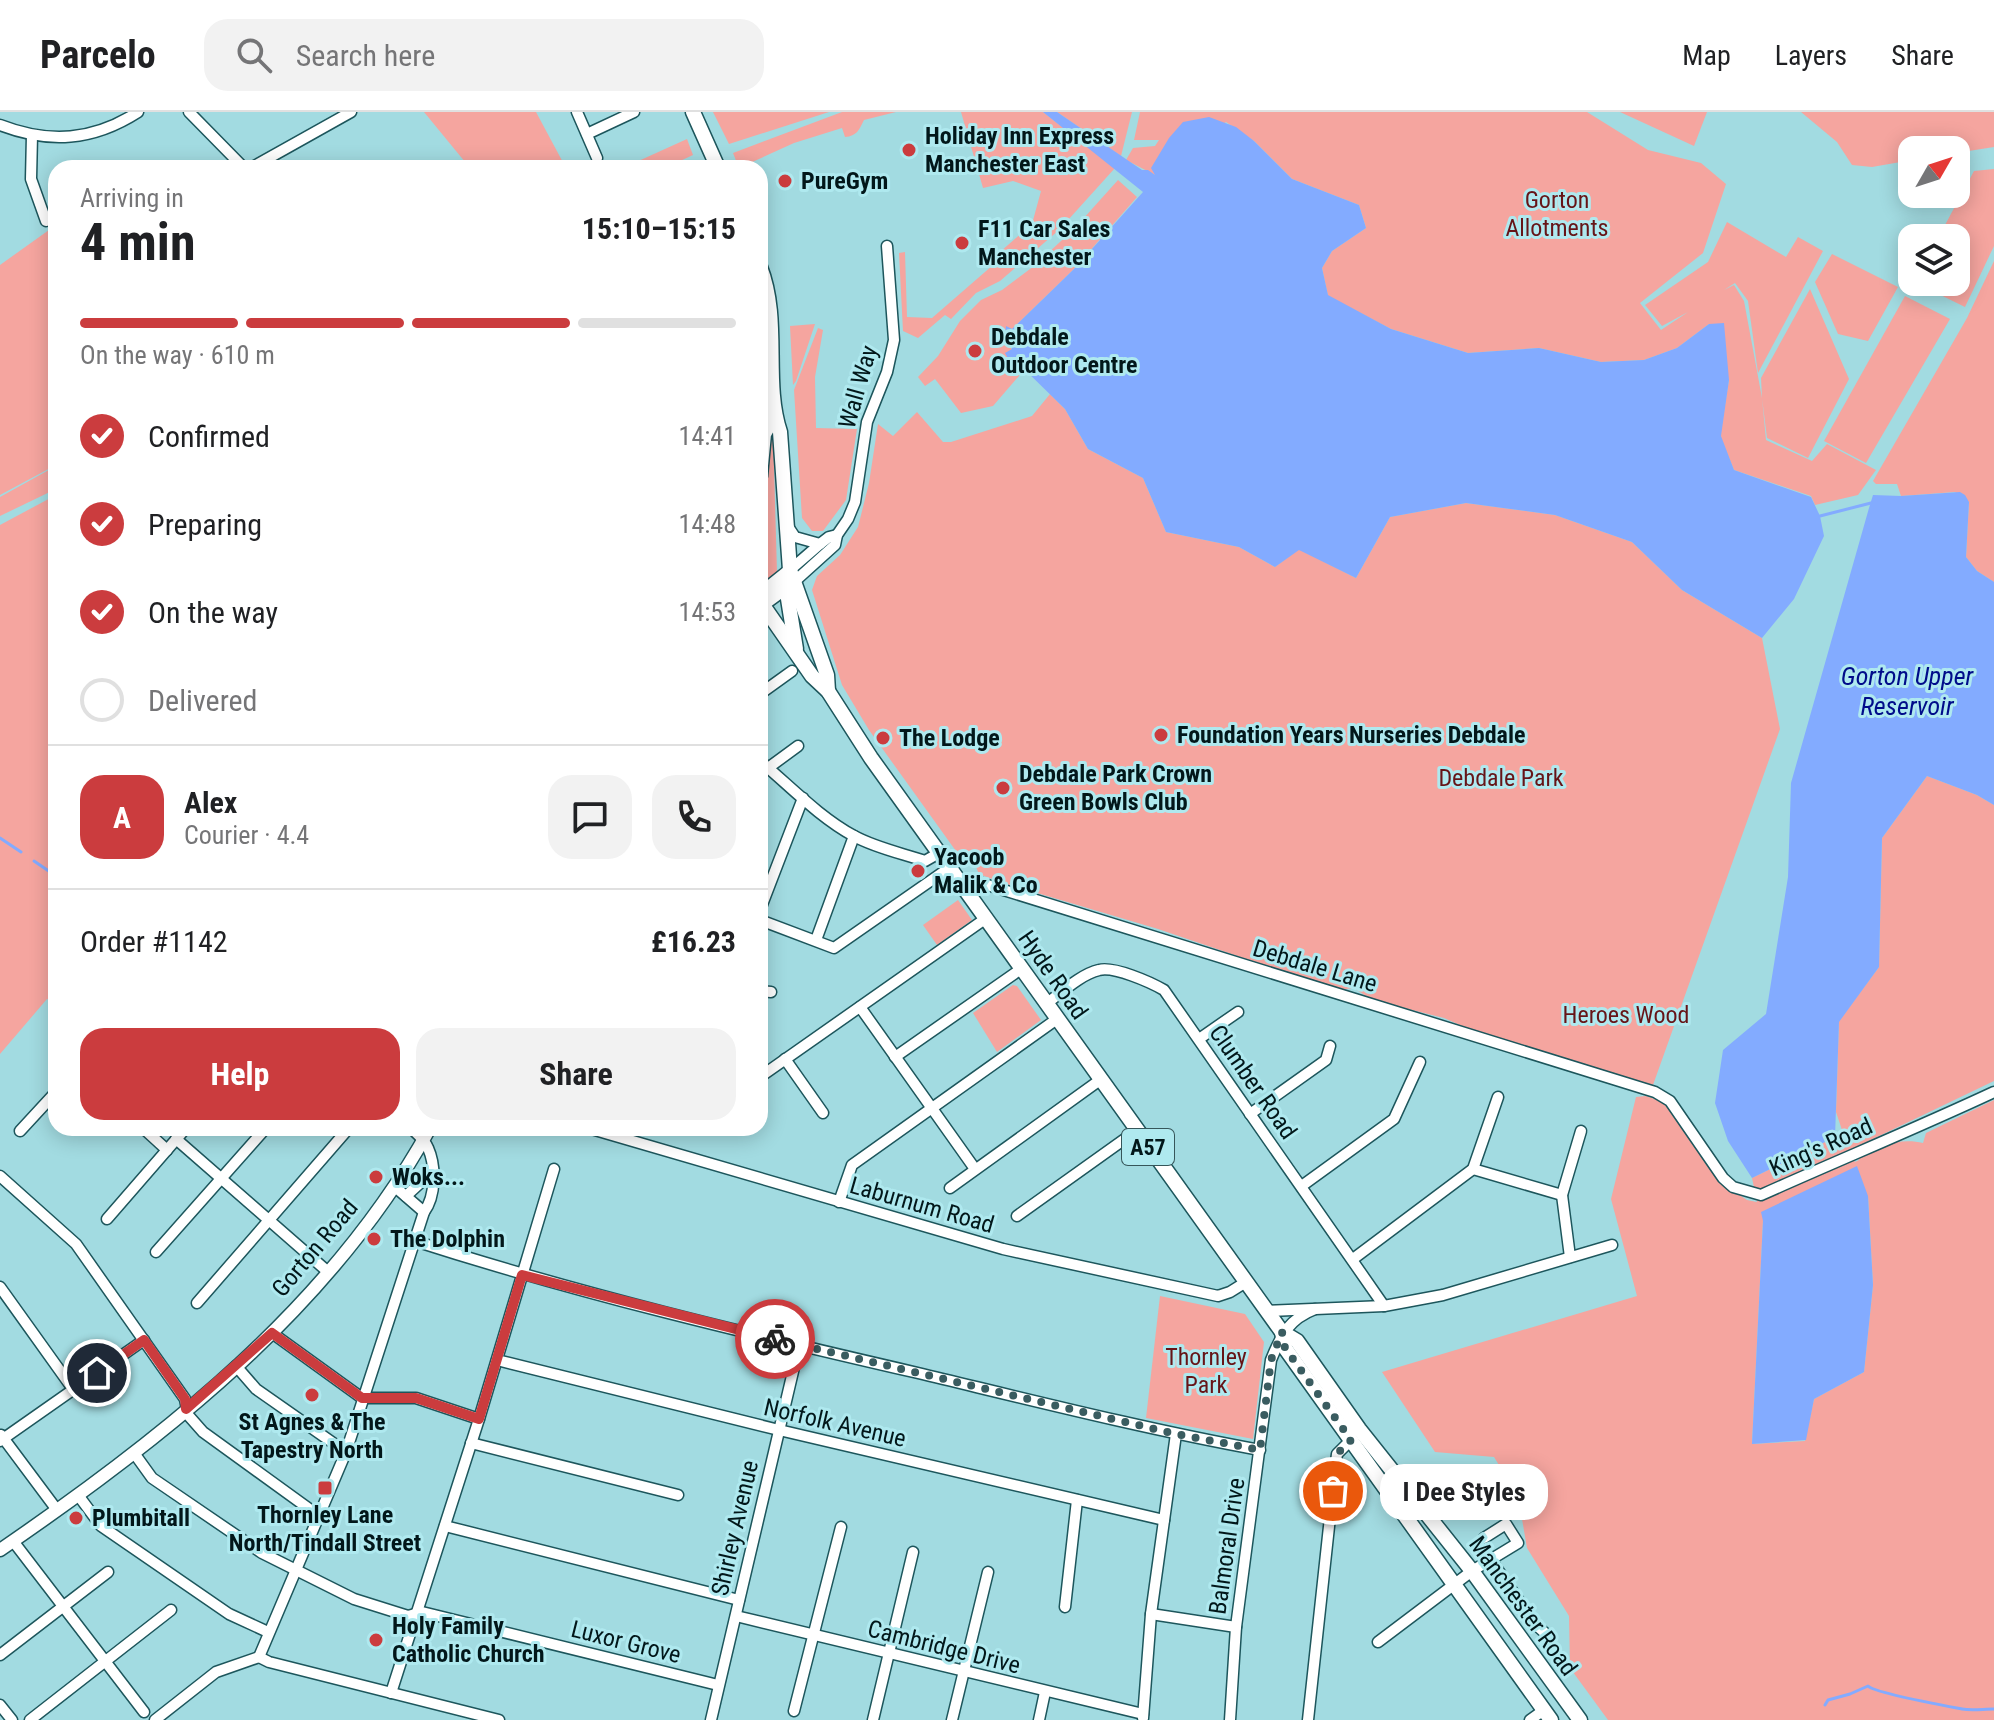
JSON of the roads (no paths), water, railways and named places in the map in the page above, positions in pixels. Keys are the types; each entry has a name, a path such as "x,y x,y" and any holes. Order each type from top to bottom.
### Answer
{"highway":[{"path":"693,112 714,160"},
{"name":"Hyde Road","path":"768,417 780,432 784,487 793,535 791,580 827,675 828,691"},
{"name":"A57","path":"791,580 797,654"},
{"name":"Hyde Road","path":"768,612 819,684 828,691 871,758 1246,1282"},
{"name":"Manchester Road","path":"1246,1282 1282,1332 1297,1341 1359,1429 1472,1571 1580,1720"},
{"name":"Manchester Road","path":"1282,1332 1285,1348 1548,1715"}],"main road":[{"name":"Wall Way","path":"768,597 791,580"},
{"name":"Gorton Road","path":"0,1550 134,1453 272,1333 327,1271 394,1186 426,1136"}],"street":[{"path":"0,125 32,135 60,139 89,134 138,112"},
{"path":"189,112 236,160"},
{"path":"265,160 351,112"},
{"path":"577,112 597,158"},
{"path":"587,134 634,112"},
{"path":"32,135 31,179 46,221"},
{"name":"Wall Way","path":"791,580 835,545 837,535 855,502 867,422 887,372 894,340 887,246"},
{"path":"793,535 820,544"},
{"name":"Wall Way","path":"791,580 820,544 837,535"},
{"path":"768,688 792,671"},
{"path":"768,763 798,746"},
{"path":"768,768 854,836 925,861 939,853"},
{"path":"768,889 803,798"},
{"path":"816,940 854,836"},
{"path":"768,923 834,948 949,868"},
{"name":"Debdale Lane","path":"966,891 981,883 1655,1092"},
{"path":"768,1071 985,919"},
{"path":"895,1057 1021,969"},
{"name":"Clumber Road","path":"1046,1004 1102,969 1164,990 1303,1185 1384,1306"},
{"path":"860,1007 975,1169"},
{"path":"1199,1039 1238,1012"},
{"path":"839,1202 852,1165 1057,1019"},
{"path":"1250,1114 1326,1060 1330,1046"},
{"path":"785,1059 823,1113"},
{"path":"1303,1185 1394,1119 1420,1062"},
{"path":"950,1188 1100,1080"},
{"name":"King's Road","path":"1655,1092 1670,1101 1723,1178 1733,1187 1761,1195 1994,1092"},
{"path":"1353,1259 1473,1169 1498,1097"},
{"path":"20,1131 48,1101"},
{"path":"1017,1216 1136,1131"},
{"path":"1570,1257 1562,1195 1581,1131"},
{"path":"152,1136 167,1150"},
{"path":"107,1219 179,1136"},
{"path":"156,1252 259,1136"},
{"path":"197,1303 342,1136"},
{"path":"259,1657 346,1452 424,1212 428,1208 433,1171 427,1136"},
{"name":"Laburnum Road","path":"615,1136 1003,1249 1218,1296 1246,1282"},
{"path":"176,1139 327,1271"},
{"path":"391,1693 479,1419 554,1169"},
{"path":"1473,1169 1562,1195"},
{"path":"406,1196 433,1171"},
{"path":"0,1176 76,1244 185,1399 186,1409 203,1432 319,1516"},
{"path":"394,1186 424,1212"},
{"path":"415,1241 522,1275 799,1346 1176,1434 1260,1450"},
{"path":"1267,1311 1384,1306 1443,1295 1612,1245"},
{"path":"0,1287 73,1389"},
{"path":"1282,1332 1299,1315 1315,1309"},
{"name":"Balmoral Drive","path":"1230,1720 1236,1627 1271,1360 1282,1332"},
{"path":"272,1333 362,1398 416,1398 479,1419"},
{"path":"57,1510 1,1438 144,1340"},
{"name":"Shirley Avenue","path":"711,1720 799,1346"},
{"name":"Norfolk Avenue","path":"497,1360 1164,1520"},
{"path":"236,1366 256,1389 346,1452"},
{"path":"1143,1717 1151,1614 1176,1434"},
{"path":"1308,1720 1337,1454 1351,1440"},
{"path":"471,1443 678,1495"},
{"name":"Luxor Grove","path":"134,1453 152,1478 262,1553 354,1599 408,1616 422,1612 718,1685"},
{"path":"78,1495 101,1526 229,1614 268,1632"},
{"path":"1065,1607 1077,1500"},
{"path":"1378,1642 1472,1571 1518,1543 1506,1524 1484,1538"},
{"path":"445,1526 739,1600"},
{"path":"794,1711 841,1527"},
{"path":"13,1541 144,1712"},
{"path":"873,1720 913,1552"},
{"path":"1491,1560 1535,1624 1545,1633"},
{"path":"0,1655 108,1572"},
{"path":"952,1720 988,1572"},
{"path":"30,1720 171,1610"},
{"path":"1151,1614 1236,1627"},
{"name":"Cambridge Drive","path":"736,1616 1143,1717"},
{"path":"155,1720 216,1672 259,1657 499,1720"},
{"path":"1039,1720 1045,1692"},
{"path":"0,1705 12,1720"},
{"path":"1530,1720 1548,1715"}],"water":[{"path":"1043,112 1057,112 1142,170 1155,175 1151,168 1183,122 1209,117 1236,127 1292,179 1359,205 1366,228 1332,251 1322,268 1328,295 1391,329 1468,353 1539,348 1601,362 1644,360 1677,348 1709,324 1724,323 1729,380 1721,436 1734,470 1811,497 1820,516 1824,536 1794,599 1762,638 1682,590 1632,542 1555,515 1466,503 1390,517 1356,578 1299,550 1275,567 1239,547 1166,532 1143,478 1088,449 1065,409 1020,365 1014,369 1005,353 1012,349 1008,341 1004,341 1006,326 1012,329 1074,269 1143,192"},
{"name":"Gorton Upper Reservoir","path":"1960,492 1969,502 1966,557 1977,571 1994,582 1994,805 1977,795 1927,776 1882,838 1879,967 1839,1022 1835,1137 1752,1178 1728,1141 1715,1103 1723,1050 1766,1014 1788,877 1791,783 1869,508 1873,495"},
{"path":"1857,1166 1868,1196 1873,1285 1864,1372 1814,1399 1806,1440 1752,1444 1761,1212"}],"waterway":[{"path":"1820,516 1871,503"},
{"path":"0,838 21,852"},
{"path":"34,861 48,871"},
{"path":"1825,1705 1828,1700 1868,1686 1897,1696 1962,1709 1994,1709"}],"place":[{"name":"Holiday Inn Express Manchester East","path":"909,150"},
{"name":"PureGym","path":"785,181"},
{"name":"F11 Car Sales Manchester","path":"962,243"},
{"name":"Debdale Outdoor Centre","path":"975,351"},
{"name":"Foundation Years Nurseries Debdale","path":"1161,735"},
{"name":"The Lodge","path":"883,738"},
{"name":"Debdale Park Crown Green Bowls Club","path":"1003,788"},
{"name":"Yacoob Malik & Co","path":"918,871"},
{"name":"Woks...","path":"376,1177"},
{"name":"The Dolphin","path":"374,1239"},
{"name":"St Agnes & The Tapestry North","path":"312,1395"},
{"name":"Thornley Lane North/Tindall Street","path":"325,1488"},
{"name":"I Dee Styles","path":"1333,1491"},
{"name":"Plumbitall","path":"76,1518"},
{"name":"Holy Family Catholic Church","path":"376,1640"}],"park label":[{"name":"Gorton Allotments","path":"1557,214"},
{"name":"Debdale Park","path":"1501,778"},
{"name":"Heroes Wood","path":"1626,1015"},
{"name":"Thornley Park","path":"1206,1371"}]}
